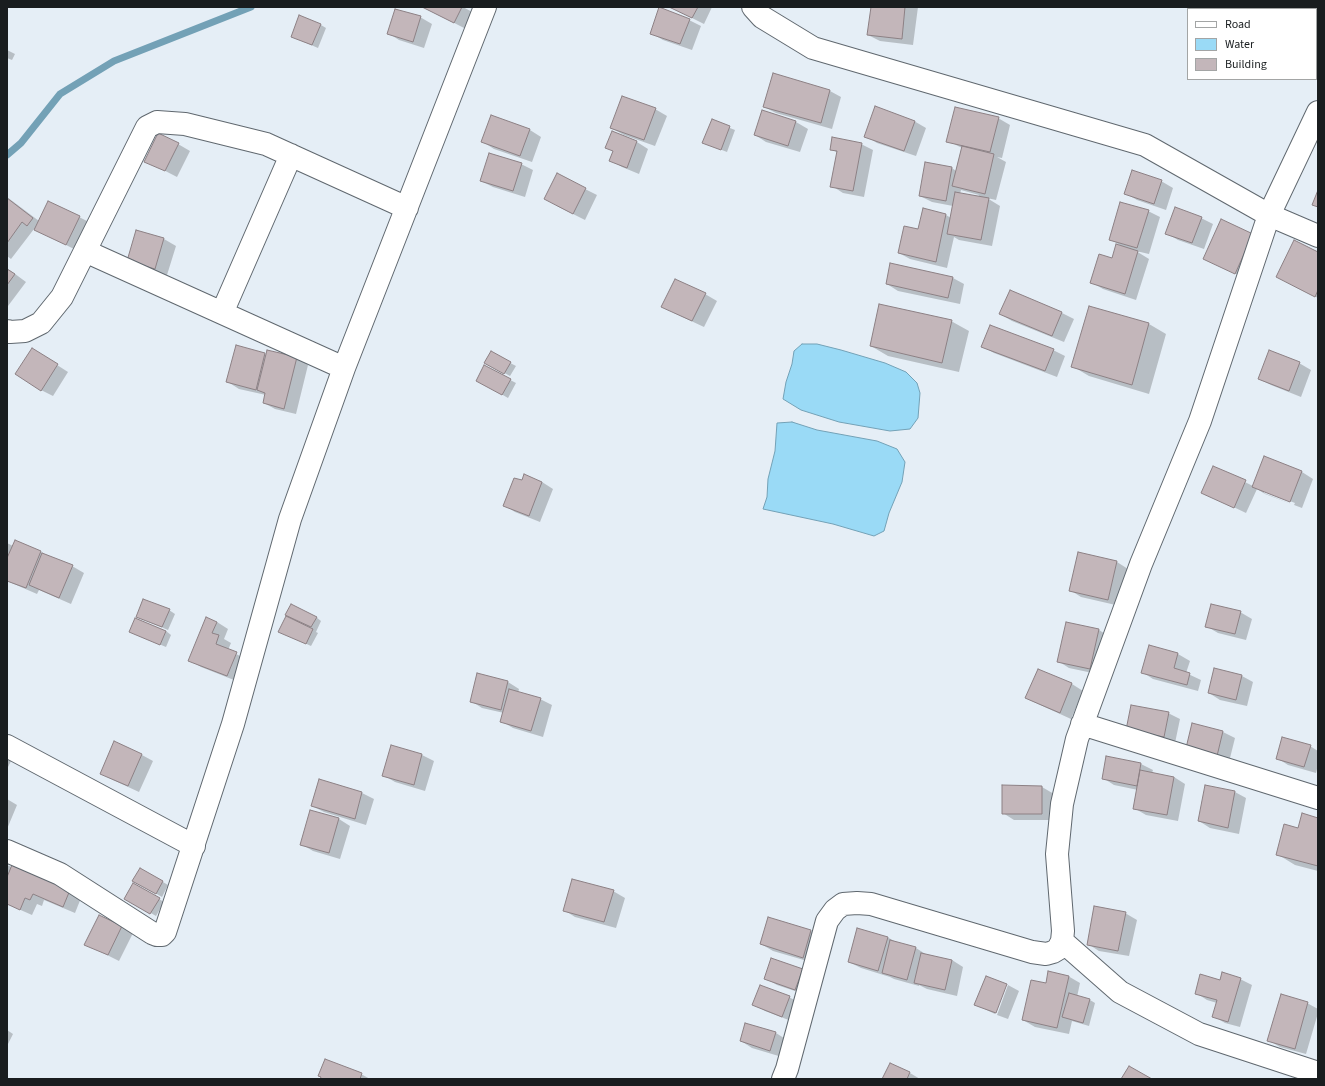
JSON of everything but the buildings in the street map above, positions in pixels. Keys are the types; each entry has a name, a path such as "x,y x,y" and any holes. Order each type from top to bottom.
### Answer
{"street":[{"path":"7,851 60,874 152,933 162,935 166,932 233,724 290,519 344,368 485,7"},
{"path":"753,7 762,17 812,48 1145,145 1269,215 1318,236"},
{"path":"782,1079 787,1069 827,921 835,910 843,904 871,904 1032,952 1046,954 1058,949 1062,941 1063,931 1057,854 1062,804 1077,739 1141,564 1200,421 1269,215 1318,112"},
{"path":"7,331 25,331 41,324 62,297 147,127 157,122 185,124 266,144 407,208"},
{"path":"222,312 291,155"},
{"path":"85,251 344,368"},
{"path":"1082,724 1318,798"},
{"path":"7,746 194,846"},
{"path":"1062,941 1120,992 1199,1034 1318,1073"}],"water":[{"path":"802,344 817,344 841,350 885,363 906,372 917,383 920,393 918,418 910,429 890,431 839,422 801,410 783,399 794,351"},
{"path":"792,422 817,430 877,441 897,449 905,462 902,482 889,513 884,531 874,536 833,524 763,509 767,497 768,479 775,451 777,423"}],"waterway":[{"path":"7,155 21,143 60,94 114,61 251,7"}]}
